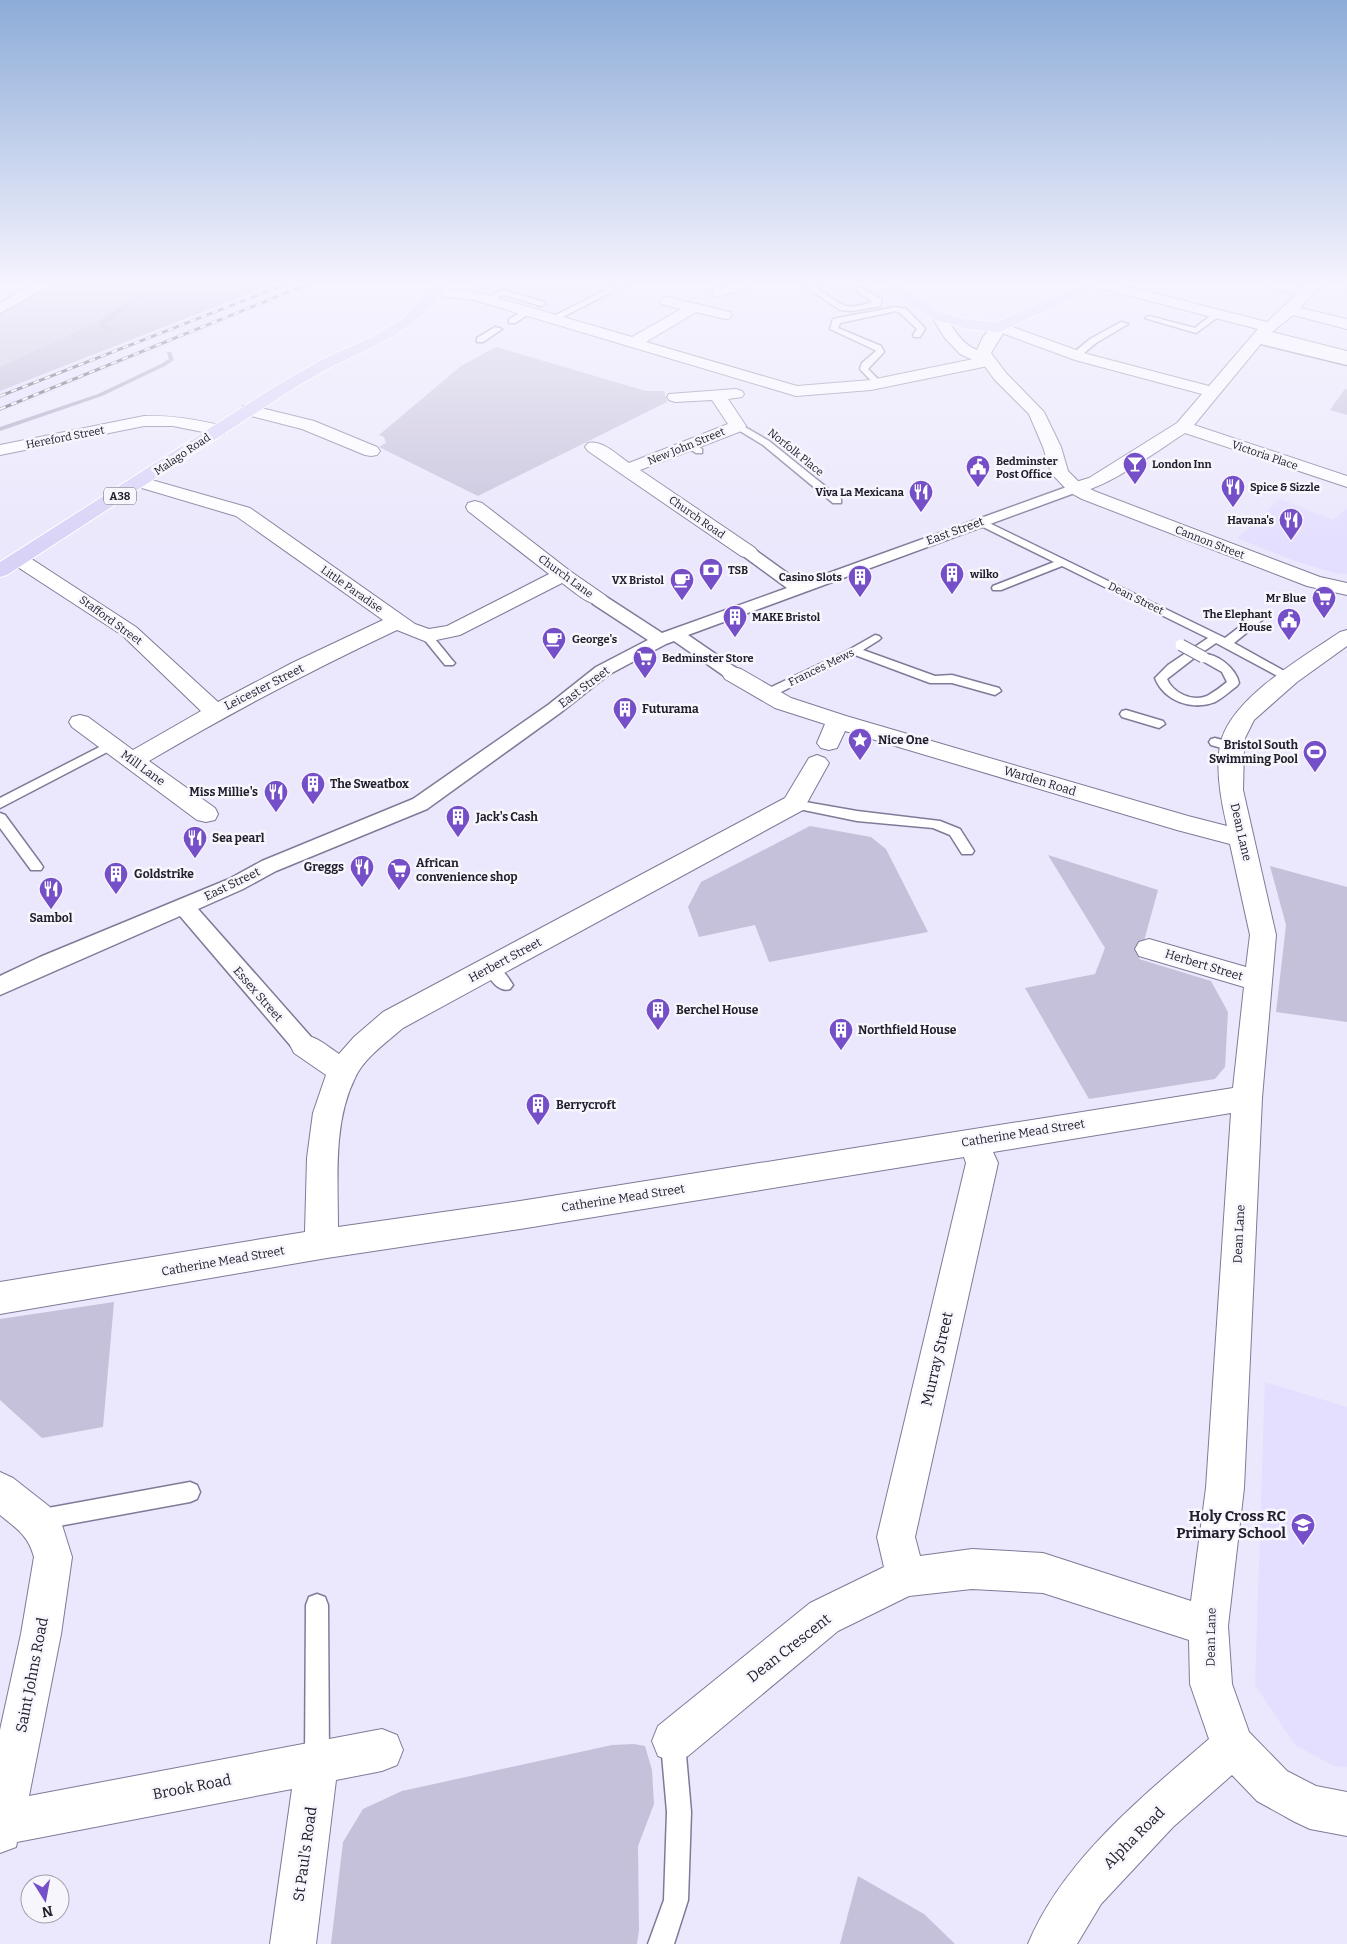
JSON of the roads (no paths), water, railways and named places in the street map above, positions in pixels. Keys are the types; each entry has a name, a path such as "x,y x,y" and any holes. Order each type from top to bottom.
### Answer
{"highway":[{"name":"Malago Road","path":"20,560 249,410 308,375"},
{"name":"A38","path":"0,571 20,560"}],"street":[{"path":"738,375 796,391 879,384 912,375"},
{"path":"1004,375 1036,412 1052,448 1060,473 1075,488 1095,482 1183,427 1227,375"},
{"path":"1146,375 1212,392"},
{"path":"675,397 762,392 779,387"},
{"name":"New John Street","path":"628,469 694,448 738,426 717,396"},
{"path":"249,410 308,425 371,451"},
{"name":"Hereford Street","path":"0,450 144,421 168,419 186,421 218,430"},
{"name":"Victoria Place","path":"1183,427 1347,482"},
{"name":"Church Road","path":"594,447 748,552 798,589"},
{"name":"Little Paradise","path":"141,482 242,512 408,628 427,636"},
{"name":"East Street","path":"0,986 48,963 236,884 269,866 420,804 554,709 602,671 668,637 1075,488"},
{"name":"Cannon Street","path":"1075,488 1088,495 1314,582 1347,589"},
{"name":"Church Lane","path":"474,508 599,600 668,637"},
{"name":"Stafford Street","path":"20,560 129,631 216,712"},
{"path":"427,636 453,631 563,575"},
{"name":"Leicester Street","path":"133,760 216,712 300,668 398,621"},
{"name":"Dean Lane","path":"1347,636 1289,678 1245,716 1234,738 1223,744 1231,790 1263,935 1247,1098 1225,1488 1208,1626 1211,1684 1233,1746 1272,1786 1310,1807 1347,1814"},
{"name":"Warden Road","path":"668,637 783,703 1186,824 1242,838"},
{"path":"794,804 823,753 838,721"},
{"name":"Mill Lane","path":"80,722 206,814"},
{"name":"Herbert Street","path":"325,1250 323,1158 327,1122 342,1071 364,1045 394,1020 498,976 794,804"},
{"name":"Essex Street","path":"184,907 304,1045 342,1071"},
{"name":"Herbert Street","path":"1149,948 1258,981"},
{"name":"Catherine Mead Street","path":"0,1298 325,1250 530,1213 1247,1098"},
{"name":"Murray Street","path":"906,1577 896,1537 982,1163 974,1141"},
{"path":"0,1492 38,1520"},
{"name":"Saint Johns Road","path":"1,1827 41,1634 53,1556 48,1539 38,1520"},
{"name":"Dean Crescent","path":"673,1741 824,1617 906,1577 972,1569 1043,1573 1208,1626"},
{"name":"Alpha Road","path":"1051,1944 1085,1888 1158,1812 1233,1746"},
{"name":"Brook Road","path":"1,1827 382,1750"},
{"name":"St Paul's Road","path":"293,1944 317,1764"}],"lane":[{"path":"870,375 879,384"},
{"name":"Norfolk Place","path":"738,426 766,443 837,501"},
{"name":"Dean Street","path":"981,522 1221,640 1289,678"},
{"path":"997,588 1063,562"},
{"path":"1181,646 1204,656 1227,669 1233,678 1233,683 1210,700 1184,700 1162,686 1161,678 1172,668 1221,640 1263,614"},
{"path":"427,636 449,663"},
{"name":"Frances Mews","path":"767,694 855,651 875,638"},
{"path":"855,651 934,680 952,679 995,691"},
{"path":"1126,714 1159,724"},
{"path":"0,804 111,745"},
{"path":"794,804 857,816 935,824 955,832 967,851"},
{"path":"0,818 36,867"},
{"path":"38,1520 190,1492"},
{"path":"316,1605 317,1764"},
{"path":"661,1944 676,1900 680,1812 673,1741"}],"waterway":[{"path":"0,429 100,395 143,375"}],"railway":[{"path":"0,396 54,375"},
{"path":"0,409 84,375"}],"place":[{"name":"London Inn","path":"1135,485"},
{"name":"Bedminster Post Office","path":"978,488"},
{"name":"Spice & Sizzle","path":"1233,508"},
{"name":"Viva La Mexicana","path":"921,513"},
{"name":"Havana's","path":"1291,541"},
{"name":"TSB","path":"711,591"},
{"name":"wilko","path":"952,595"},
{"name":"Casino Slots","path":"860,598"},
{"name":"VX Bristol","path":"682,601"},
{"name":"Mr Blue","path":"1324,619"},
{"name":"MAKE Bristol","path":"735,638"},
{"name":"The Elephant House","path":"1289,641"},
{"name":"George's","path":"554,660"},
{"name":"Bedminster Store","path":"645,679"},
{"name":"Futurama","path":"625,730"},
{"name":"Nice One","path":"860,761"},
{"name":"Bristol South Swimming Pool","path":"1315,773"},
{"name":"The Sweatbox","path":"313,805"},
{"name":"Miss Millie's","path":"276,813"},
{"name":"Jack's Cash","path":"458,838"},
{"name":"Sea pearl","path":"195,859"},
{"name":"Greggs","path":"362,888"},
{"name":"African convenience shop","path":"399,891"},
{"name":"Goldstrike","path":"116,895"},
{"name":"Sambol","path":"51,910"},
{"name":"Berchel House","path":"658,1031"},
{"name":"Northfield House","path":"841,1051"},
{"name":"Berrycroft","path":"538,1126"},
{"name":"Holy Cross RC Primary School","path":"1303,1546"}]}
